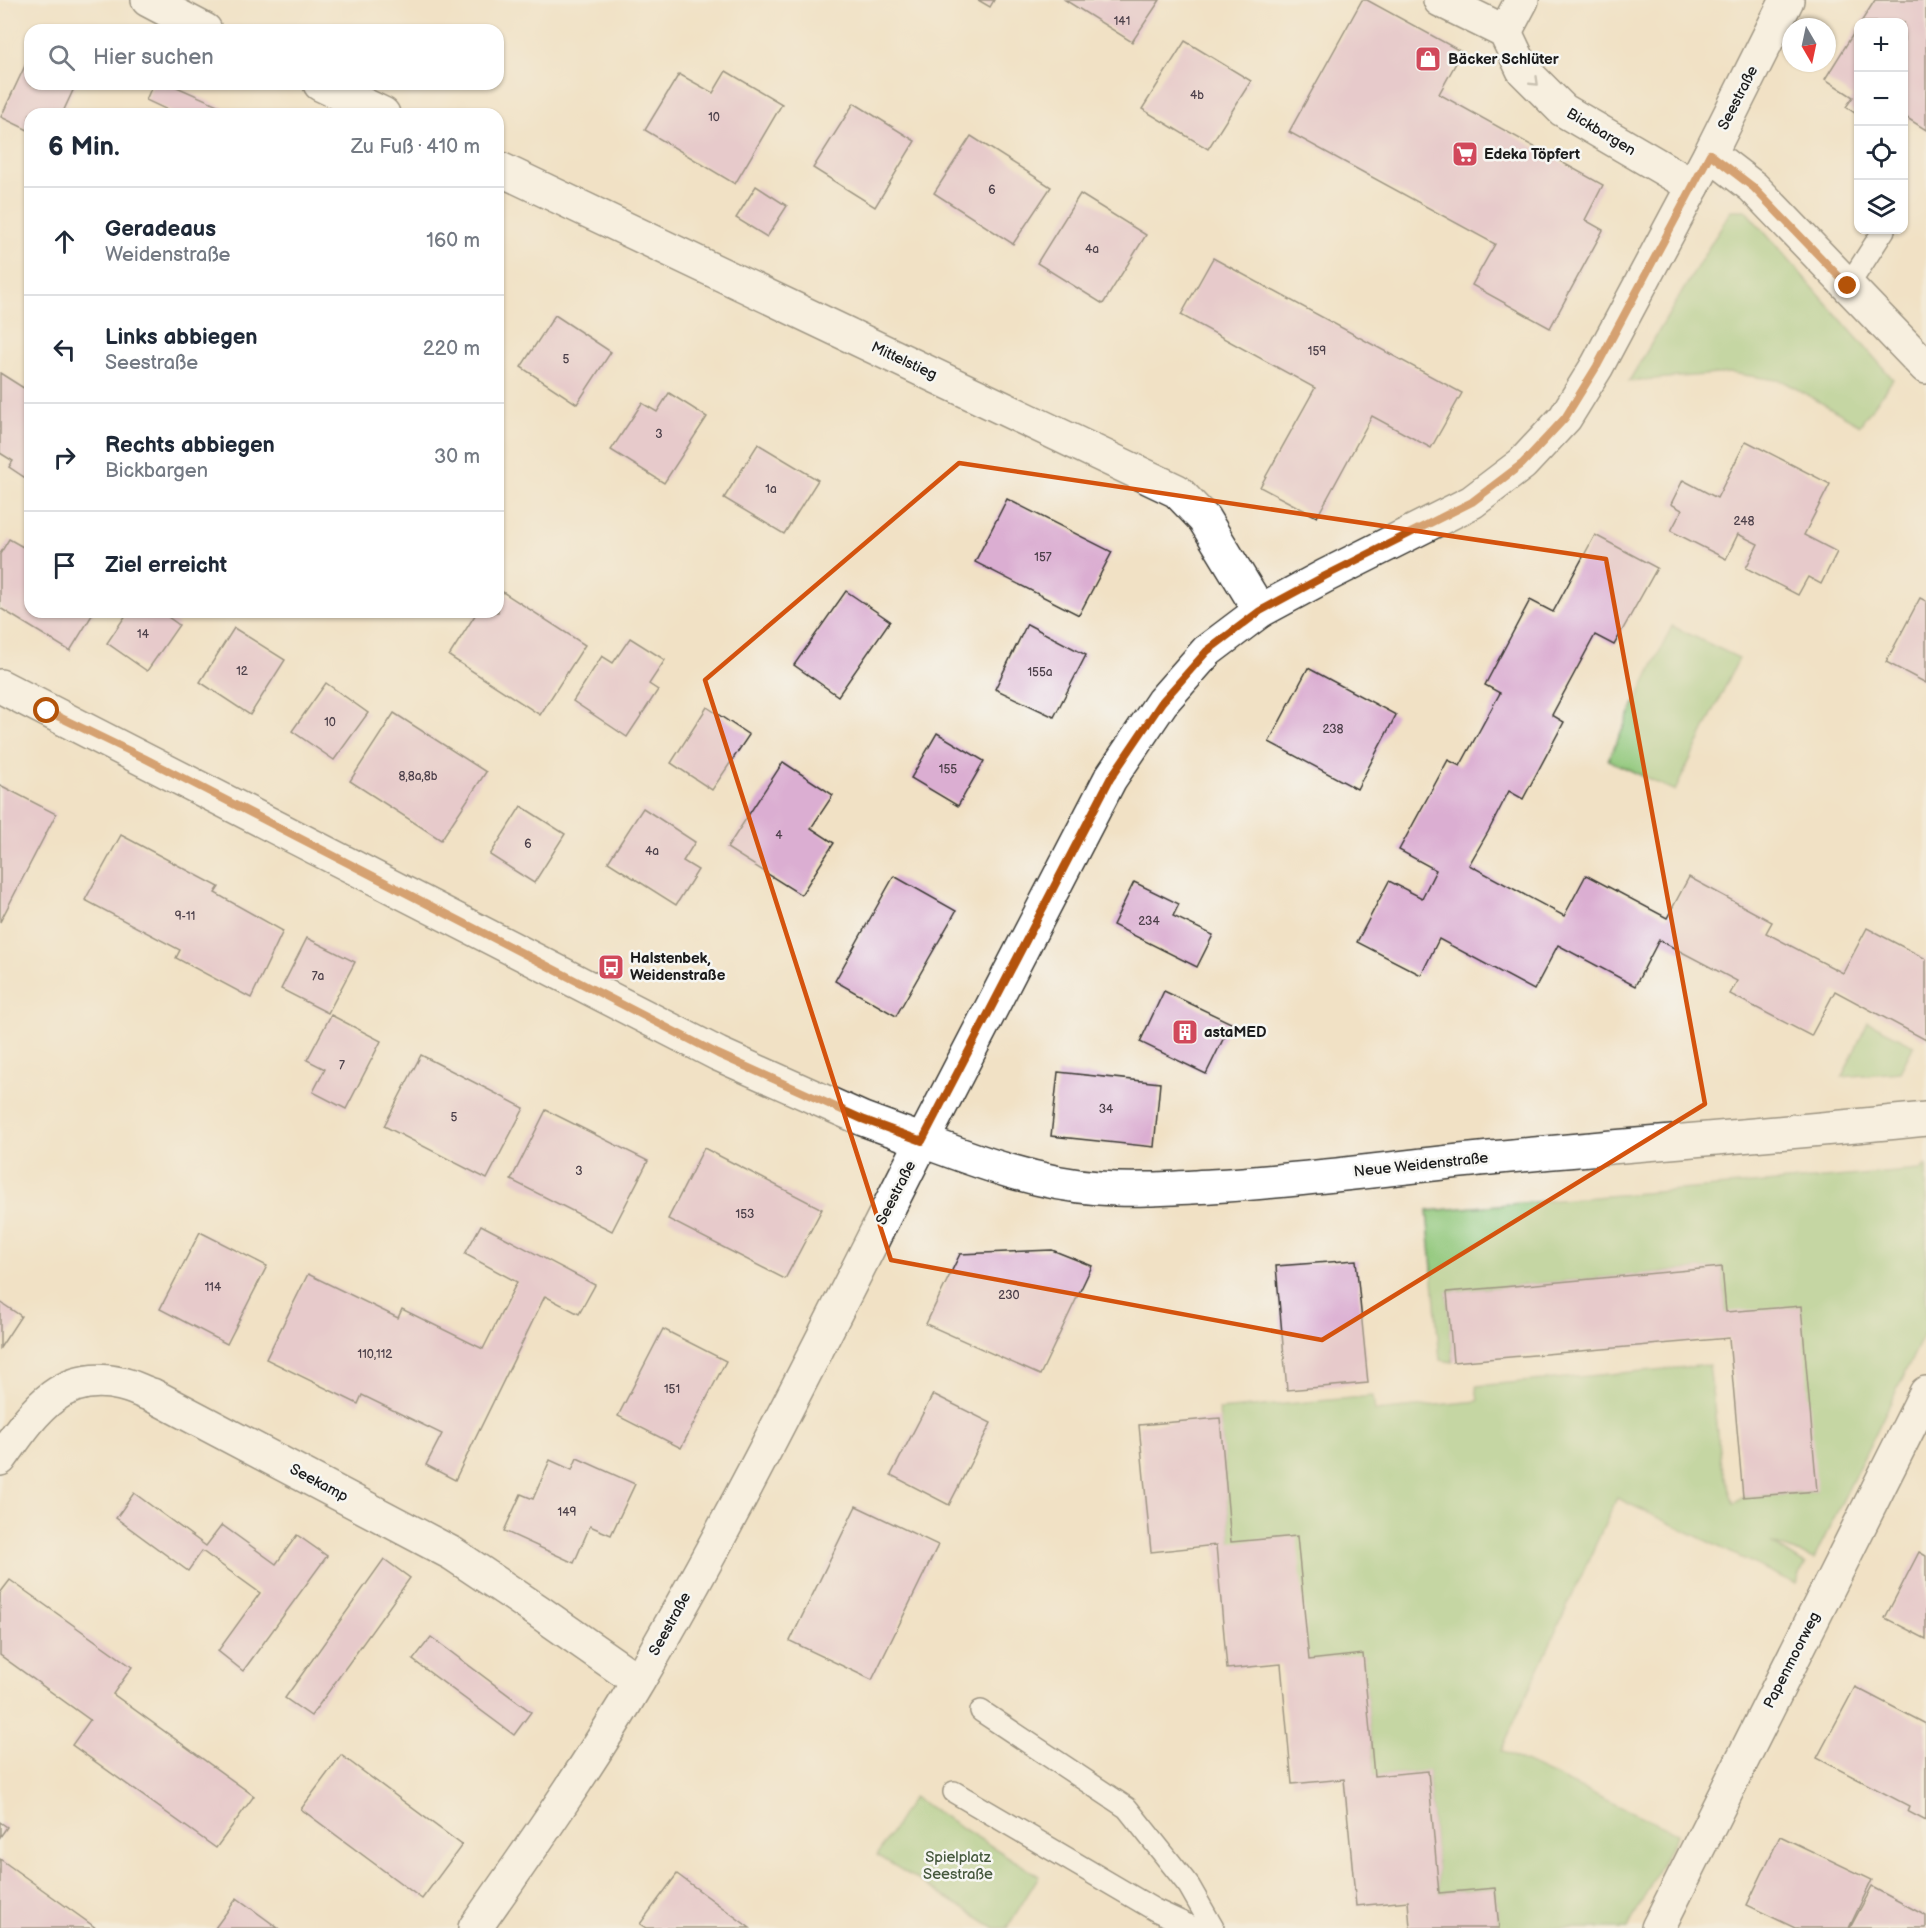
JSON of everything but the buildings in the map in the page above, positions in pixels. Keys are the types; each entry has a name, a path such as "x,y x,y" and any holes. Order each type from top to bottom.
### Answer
{"street":[{"path":"148,0 194,24"},
{"path":"1440,0 1505,32 1522,0"},
{"name":"Seestraße","path":"475,1928 569,1792 638,1681 714,1546 822,1342 922,1141 1119,764 1162,702 1207,651 1260,611 1472,502 1522,464 1565,418 1597,366 1710,154 1787,0"},
{"name":"Bickbargen","path":"1505,32 1523,70 1563,110 1693,186"},
{"path":"333,90 370,108"},
{"path":"1710,154 1753,187 1918,359"},
{"name":"Mittelstieg","path":"504,171 1177,491 1204,519 1260,611"},
{"name":"Neue Weidenstraße","path":"0,686 718,1054 862,1119 983,1164 1038,1178 1097,1188 1154,1189 1253,1184 1489,1158 1926,1119"},
{"name":"Seekamp","path":"0,1459 33,1413 55,1393 89,1381 121,1384 152,1395 453,1554 638,1681"},
{"name":"Papenmoorweg","path":"1658,1928 1926,1393"}],"lane":[{"path":"1848,286 1881,234"},
{"path":"981,1711 1127,1808 1189,1886 1213,1928"},
{"path":"954,1792 1155,1910 1194,1928"}],"highlighted area":[{"path":"959,463 1606,559 1705,1104 1322,1340 891,1260 705,680"}],"green space":[{"path":"1731,210 1745,210 1893,379 1860,425 1783,381 1731,373 1629,381"},
{"path":"1672,626 1739,658 1675,791 1608,760"},
{"path":"1868,1022 1914,1045 1900,1072 1842,1077"},
{"path":"1926,1165 1926,1330 1814,1559 1771,1543 1805,1565 1796,1584 1617,1498 1501,1751 1677,1833 1628,1928 1499,1928 1495,1888 1439,1893 1428,1771 1374,1776 1363,1655 1309,1660 1231,1542 1219,1410 1373,1396 1375,1411 1478,1401 1476,1386 1709,1365 1721,1466 1734,1504 1743,1497 1816,1491 1726,1312 1722,1267 1447,1292 1453,1362 1440,1360 1427,1211 1920,1170"},
{"name":"Spielplatz Seestraße","path":"913,1797 1039,1876 1007,1928 995,1928 877,1855"}],"place":[{"name":"Bäcker Schlüter","path":"1428,59"},
{"name":"Edeka Töpfert","path":"1465,154"},
{"name":"Halstenbek, Weidenstraße","path":"611,967"},
{"name":"astaMED","path":"1185,1032"}],"route":[{"path":"47,711 144,758 718,1054 862,1119 922,1141 1110,779 1162,702 1207,651 1260,611 1472,502 1522,464 1565,418 1597,366 1710,154 1753,187 1848,286"}]}
